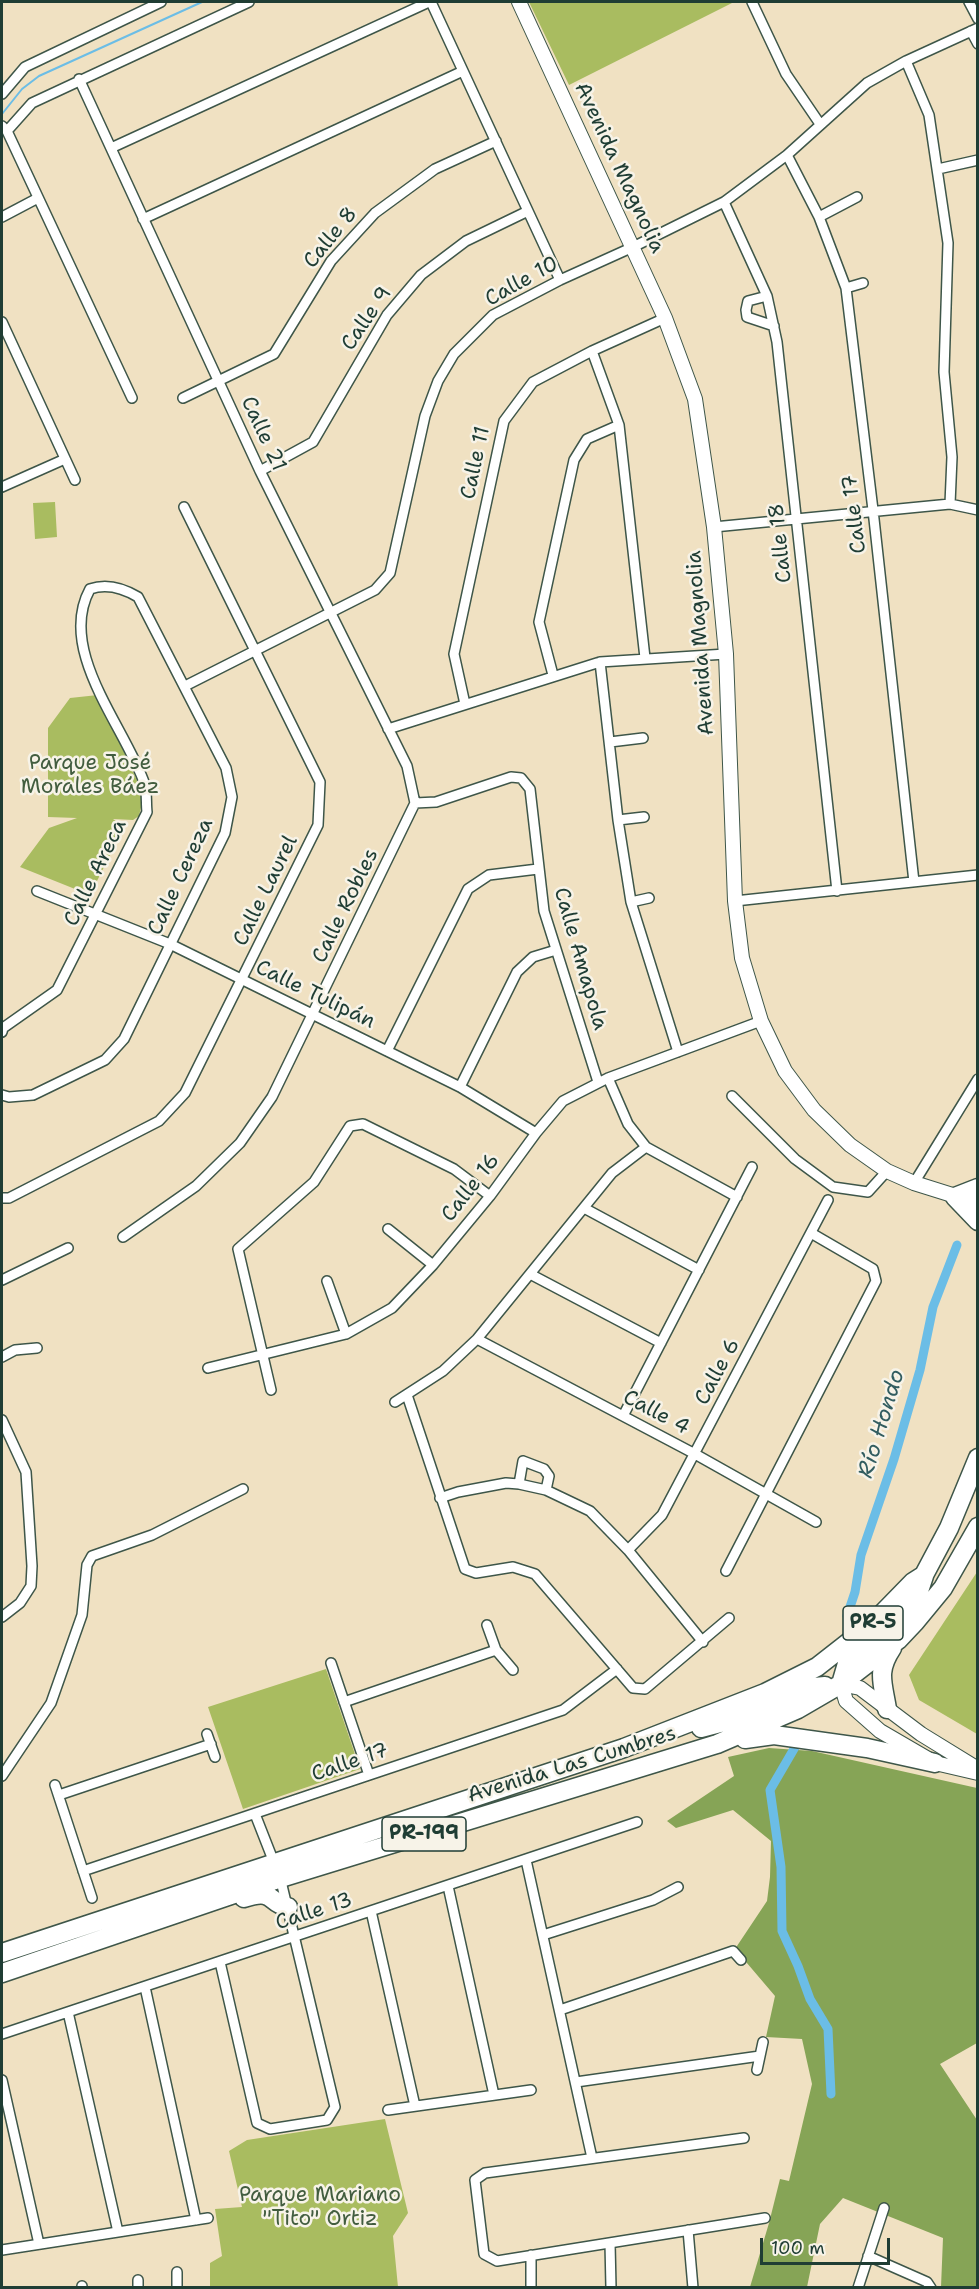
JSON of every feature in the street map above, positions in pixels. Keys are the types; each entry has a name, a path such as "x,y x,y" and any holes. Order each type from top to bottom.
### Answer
{"highway":[{"path":"978,1188 955,1197 978,1221"},
{"name":"PR-5","path":"817,1667 864,1630 913,1582 924,1575 949,1528 978,1458"},
{"name":"PR-5","path":"841,1684 898,1640 915,1623 943,1588 978,1527"},
{"path":"624,1748 739,1718 815,1687 841,1684 848,1660 888,1628 912,1603 918,1594 924,1575"},
{"path":"887,1709 881,1672 882,1664 898,1640"},
{"name":"Avenida Las Cumbres","path":"2,1973 158,1920 278,1870 624,1748 765,1693 817,1667"},
{"name":"Avenida Las Cumbres","path":"2,1953 278,1870 717,1744 798,1709 841,1684"},
{"path":"717,1744 774,1735 867,1748 935,1763"},
{"path":"158,1920 168,1923 260,1894 269,1896 288,1907"}],"street":[{"path":"2,94 25,67 161,2"},
{"path":"132,398 4,129 32,103 249,2"},
{"path":"111,148 430,2 560,280"},
{"name":"Avenida Magnolia","path":"519,2 665,318 695,399 714,527 726,654 735,901 742,958 761,1021 785,1071 814,1110 850,1145 887,1171 914,1183 978,1203"},
{"path":"753,2 786,74 820,124"},
{"path":"969,2 978,19"},
{"path":"974,29 978,44"},
{"name":"Calle 10","path":"185,687 375,590 390,573 425,416 438,381 454,354 493,315 560,280 724,202 787,155 867,83 906,61 974,29"},
{"path":"906,61 929,115 948,243 944,372 952,457 950,504"},
{"path":"143,219 463,71"},
{"name":"Calle 21","path":"80,79 260,471 407,766 415,803"},
{"name":"Calle 8","path":"183,398 219,383 274,354 331,261 375,213 435,169 496,141"},
{"name":"Calle 17","path":"787,155 819,217 846,288 914,882"},
{"path":"938,169 978,160"},
{"path":"819,217 857,197"},
{"path":"2,218 38,198"},
{"name":"Calle 18","path":"724,202 767,296 774,326 837,891"},
{"name":"Calle 9","path":"260,471 313,442 387,315 421,275 466,241 528,211"},
{"path":"846,288 862,283"},
{"path":"767,296 748,301 747,317 774,326"},
{"name":"Calle 11","path":"465,704 454,654 504,421 533,382 592,351 665,318"},
{"path":"2,322 75,480"},
{"path":"592,351 619,426 645,657"},
{"path":"553,675 540,622 574,460 587,440 619,426"},
{"path":"2,487 65,459"},
{"path":"714,527 950,504 978,510"},
{"name":"Calle Laurel","path":"2,1198 9,1198 159,1121 185,1094 318,825 320,782 184,507"},
{"name":"Calle Areca","path":"2,1032 3,1028 57,990 147,812 146,786 85,662 81,632 85,598 90,589 99,586 111,587"},
{"name":"Calle Cereza","path":"2,1095 9,1097 33,1095 105,1060 124,1039 225,833 232,797 226,768 138,597 124,588 111,587"},
{"path":"388,729 600,662 645,657 726,654"},
{"path":"600,662 630,902 678,1052"},
{"path":"610,742 643,738"},
{"name":"Calle Amapola","path":"415,803 436,802 511,777 521,778 530,789 544,911 598,1082"},
{"name":"Calle Robles","path":"123,1237 196,1186 240,1143 272,1097 415,803"},
{"path":"618,820 644,817"},
{"path":"387,1051 468,889 489,875 538,869"},
{"path":"735,901 978,875"},
{"name":"Calle Tulipán","path":"37,891 170,944 460,1087 536,1133"},
{"path":"630,902 649,898"},
{"path":"460,1087 517,972 533,957 556,950"},
{"name":"Calle 16","path":"208,1368 346,1334 392,1308 433,1265 490,1196 536,1133 563,1101 598,1082 761,1021"},
{"path":"608,1078 628,1124 646,1147 736,1197"},
{"path":"914,1183 978,1079"},
{"path":"732,1096 795,1159 833,1187 868,1192 887,1171"},
{"path":"271,1390 238,1249 315,1182 350,1126 363,1124 454,1169 490,1196"},
{"path":"394,1402 443,1371 477,1339 612,1173 646,1147"},
{"path":"622,1416 752,1167"},
{"name":"Calle 6","path":"628,1550 662,1515 828,1200"},
{"path":"584,1208 699,1270"},
{"path":"388,1229 433,1265"},
{"path":"726,1571 876,1281 873,1269 811,1233"},
{"path":"2,1280 68,1248"},
{"path":"530,1274 661,1343"},
{"path":"327,1281 346,1334"},
{"name":"Calle 4","path":"477,1339 695,1454 816,1522"},
{"path":"2,1357 15,1350 37,1348"},
{"path":"407,1395 465,1569 476,1573 513,1567 535,1574 633,1688 645,1689 729,1618"},
{"path":"2,1420 26,1472 32,1566 31,1586 20,1603 2,1617"},
{"path":"519,1484 523,1461 544,1469 549,1476 546,1490"},
{"path":"440,1498 496,1485 519,1484 546,1490 590,1511 628,1550 703,1642"},
{"path":"2,1776 51,1703 82,1615 87,1565 92,1556 152,1536 243,1489"},
{"path":"487,1625 496,1650 513,1670"},
{"path":"344,1702 496,1650"},
{"path":"332,1663 369,1775"},
{"name":"Calle 17","path":"83,1871 563,1710 617,1669"},
{"path":"978,1768 921,1734 860,1688 841,1684 846,1701 880,1731 935,1763 978,1773"},
{"path":"207,1734 215,1757"},
{"path":"59,1795 211,1744"},
{"path":"55,1785 92,1898"},
{"path":"220,1962 257,2123 270,2129 327,2120 335,2107 296,1936 278,1870 255,1814"},
{"name":"Calle 13","path":"2,2034 637,1822"},
{"path":"526,1860 592,2158"},
{"path":"448,1886 494,2095"},
{"path":"543,1935 653,1900 678,1887"},
{"path":"371,1911 415,2106"},
{"path":"560,2010 733,1951 741,1960"},
{"path":"145,1987 196,2220"},
{"path":"68,2012 118,2232"},
{"path":"757,2070 763,2042"},
{"path":"576,2082 760,2056"},
{"path":"2,2080 39,2244"},
{"path":"388,2110 531,2090"},
{"path":"744,2138 485,2173 475,2180 484,2254 497,2261 765,2217"},
{"path":"858,2288 884,2208"},
{"path":"2,2250 208,2218"},
{"path":"688,2230 693,2288"},
{"path":"610,2243 611,2288"},
{"path":"531,2255 531,2288"},
{"path":"868,2256 927,2282 931,2288"},
{"path":"177,2272 177,2288"}],"green space":[{"path":"529,2 734,2 569,85"},
{"path":"55,502 57,537 35,539 33,503"},
{"name":"Parque José Morales Báez","path":"98,695 139,785 142,803 139,816 133,820 113,819 124,827 90,895 20,867 49,828 77,818 48,817 48,728 70,698"},
{"path":"977,1572 977,1734 919,1700 909,1675"},
{"path":"326,1669 360,1769 243,1809 208,1707"},
{"path":"769,1748 812,1751 977,1788 977,2043 940,2064 977,2120 977,2287 941,2287 943,2238 843,2198 820,2224 807,2287 750,2287 780,2179 789,2181 812,2084 802,2039 766,2037 775,1996 735,1949 767,1901 771,1841 733,1810 676,1828 667,1821 734,1776 728,1757"},
{"name":"Parque Mariano \"Tito\" Ortiz","path":"385,2119 408,2213 393,2236 398,2287 210,2287 210,2263 222,2256 215,2209 242,2207 229,2151 247,2140"}],"waterway":[{"path":"2,114 22,89 39,76 202,2"},
{"name":"Río Hondo","path":"847,1616 855,1592 861,1555 894,1459 920,1370 933,1307 957,1245"},
{"name":"Río Hondo","path":"798,1742 770,1790 781,1867 782,1931 810,1999 828,2029 831,2094"}]}
